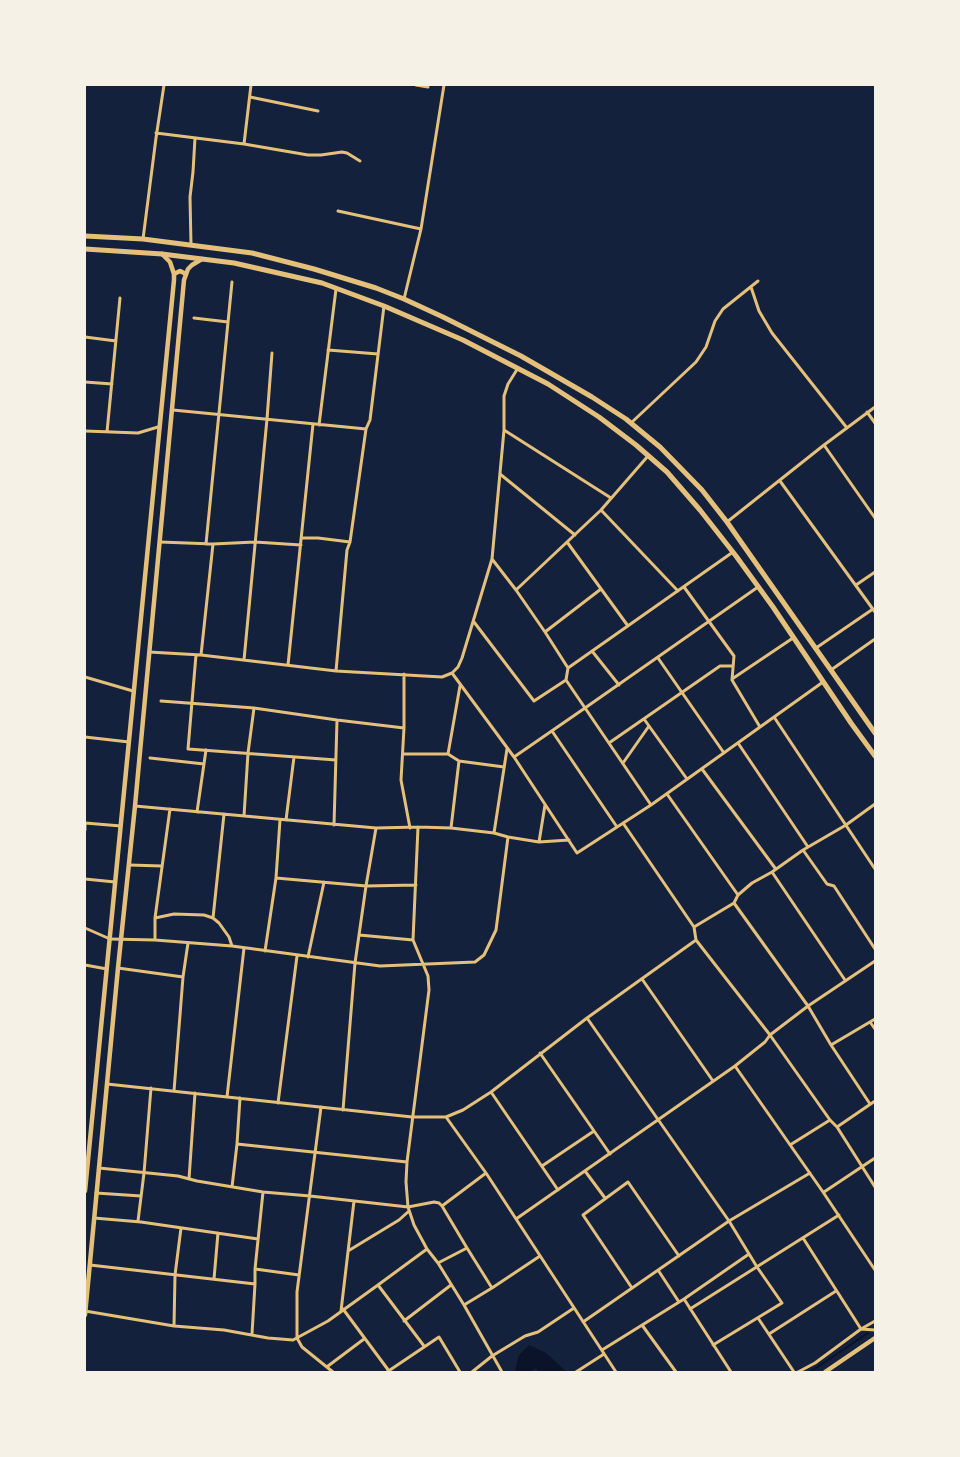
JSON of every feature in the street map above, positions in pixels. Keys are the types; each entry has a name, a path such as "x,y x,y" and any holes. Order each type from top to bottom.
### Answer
{"main road":[{"path":"85,236 143,239 252,253 376,288 404,299 521,356 592,397 631,424 666,453 702,490 727,522 875,733"},
{"path":"85,249 162,254 234,263 322,283 384,306 463,340 548,384 599,417 648,456 666,472 700,510 758,587 875,756"},
{"path":"868,745 875,746"}],"street":[{"path":"143,239 164,85"},
{"path":"244,144 251,85"},
{"path":"416,85 428,87"},
{"path":"404,299 421,229 444,85"},
{"path":"250,97 318,111"},
{"path":"156,133 314,155 342,152 360,161"},
{"path":"191,245 190,197 195,138"},
{"path":"338,211 421,229"},
{"path":"85,1191 87,1148 109,955 140,614 174,274 170,262 162,254"},
{"path":"85,1315 186,274 192,265 202,259"},
{"path":"174,274 180,271 186,274"},
{"path":"631,424 696,362 706,346 715,321 723,309 758,281"},
{"path":"206,544 232,282"},
{"path":"751,287 759,311 772,333 847,428"},
{"path":"319,425 336,288"},
{"path":"107,432 120,298"},
{"path":"336,671 347,550 350,542 366,429 370,420 384,306"},
{"path":"194,318 228,322"},
{"path":"85,337 116,342"},
{"path":"328,350 378,354"},
{"path":"244,660 272,353"},
{"path":"149,652 201,655 336,671 442,677 452,673 458,667 474,622 492,559 504,430 504,396 518,368"},
{"path":"85,382 112,384"},
{"path":"727,522 875,406"},
{"path":"173,410 366,429"},
{"path":"868,412 875,422"},
{"path":"288,665 313,424"},
{"path":"85,431 138,433 158,428"},
{"path":"504,430 611,498"},
{"path":"824,445 875,518"},
{"path":"516,590 601,510 648,456"},
{"path":"500,474 575,535"},
{"path":"780,480 874,610 816,648"},
{"path":"601,510 678,591"},
{"path":"302,538 350,542"},
{"path":"160,542 206,544 255,542 300,545"},
{"path":"567,542 628,626"},
{"path":"201,655 213,544"},
{"path":"568,668 733,552"},
{"path":"492,559 545,632 568,668 566,680 652,805"},
{"path":"856,585 875,572"},
{"path":"684,587 734,656 732,680 760,727"},
{"path":"514,757 758,587"},
{"path":"545,632 601,590"},
{"path":"142,598 154,599"},
{"path":"140,614 147,613 153,615"},
{"path":"474,622 534,701 566,680"},
{"path":"732,680 793,638"},
{"path":"831,670 875,639"},
{"path":"592,651 618,685"},
{"path":"196,655 190,704 188,749 336,760"},
{"path":"658,658 724,753"},
{"path":"609,743 720,666 732,666"},
{"path":"452,673 514,757 577,853 652,805 823,681"},
{"path":"404,674 404,728 401,780 410,828"},
{"path":"85,677 133,691"},
{"path":"448,754 460,686"},
{"path":"161,701 254,708 404,728"},
{"path":"244,816 248,753 254,708"},
{"path":"774,717 875,869"},
{"path":"644,719 687,779"},
{"path":"334,825 337,720"},
{"path":"623,763 649,726"},
{"path":"552,731 617,827"},
{"path":"85,737 128,742"},
{"path":"738,743 808,847"},
{"path":"494,832 507,748"},
{"path":"197,812 206,750"},
{"path":"402,754 448,754 459,762 504,767"},
{"path":"286,820 294,757"},
{"path":"150,758 204,764"},
{"path":"451,828 459,762"},
{"path":"702,769 775,868"},
{"path":"667,794 738,895"},
{"path":"538,842 545,804"},
{"path":"694,927 734,903 738,895 752,883 846,825 875,804"},
{"path":"135,806 376,828 451,828 494,832 508,837 538,842 568,840"},
{"path":"155,940 155,918 170,809"},
{"path":"212,918 224,814"},
{"path":"265,951 276,878 280,820"},
{"path":"85,830 85,823 121,826"},
{"path":"623,823 694,927 696,940 837,1127 875,1187"},
{"path":"418,827 413,940 428,976 429,990 407,1162 406,1182 409,1209 414,1225 427,1249 464,1304 502,1372"},
{"path":"343,1110 355,963 376,828"},
{"path":"85,928 110,939 155,940 232,946 380,966 475,962 484,955 496,930 508,837"},
{"path":"803,850 827,884 834,886 875,949"},
{"path":"129,865 162,866"},
{"path":"772,872 845,980"},
{"path":"276,878 366,886 416,886"},
{"path":"85,879 116,882"},
{"path":"308,957 324,882"},
{"path":"734,903 808,1006 870,1104"},
{"path":"155,918 174,914 204,915 219,923 229,937 232,946"},
{"path":"359,935 413,940"},
{"path":"107,1084 412,1117 446,1117 463,1110 491,1092 587,1018 696,940"},
{"path":"174,1091 183,977 188,943"},
{"path":"227,1097 244,948"},
{"path":"109,955 119,956"},
{"path":"278,1103 298,956"},
{"path":"516,1219 713,1082 808,1006 875,961"},
{"path":"85,964 107,969"},
{"path":"118,968 183,977"},
{"path":"642,979 713,1082"},
{"path":"587,1018 729,1221 782,1303 713,1345"},
{"path":"831,1045 875,1019"},
{"path":"870,1022 875,1029"},
{"path":"540,1053 610,1154"},
{"path":"735,1066 875,1270"},
{"path":"138,1221 151,1088"},
{"path":"491,1092 558,1190"},
{"path":"189,1179 195,1093"},
{"path":"232,1187 238,1144 240,1098"},
{"path":"837,1127 875,1101"},
{"path":"321,1107 297,1292 297,1338 302,1347 334,1372"},
{"path":"446,1117 486,1173 616,1372"},
{"path":"790,1145 830,1120"},
{"path":"542,1166 594,1131"},
{"path":"238,1144 407,1162"},
{"path":"823,1192 875,1158"},
{"path":"99,1168 178,1176 263,1192 354,1201 409,1209 434,1202 442,1206 492,1288"},
{"path":"585,1171 605,1198"},
{"path":"442,1206 486,1173"},
{"path":"583,1322 729,1221 810,1173"},
{"path":"632,1288 583,1215 628,1182 679,1256"},
{"path":"252,1334 255,1269 263,1192"},
{"path":"96,1193 141,1196"},
{"path":"354,1201 342,1310 388,1372 439,1337 460,1372"},
{"path":"348,1252 399,1220 409,1209"},
{"path":"690,1309 839,1215"},
{"path":"94,1218 138,1221 258,1239"},
{"path":"174,1326 175,1275 181,1228"},
{"path":"214,1279 218,1233"},
{"path":"802,1238 861,1330"},
{"path":"438,1263 467,1248"},
{"path":"85,1311 174,1326 224,1330 268,1338 293,1340 328,1320 427,1249"},
{"path":"602,1350 684,1299 749,1254"},
{"path":"464,1304 540,1256"},
{"path":"90,1265 255,1284"},
{"path":"255,1269 299,1275"},
{"path":"658,1270 679,1302"},
{"path":"378,1285 424,1346"},
{"path":"404,1321 451,1285"},
{"path":"769,1334 836,1291"},
{"path":"684,1299 731,1372"},
{"path":"472,1372 492,1356 525,1336 538,1332 574,1308"},
{"path":"758,1318 794,1372"},
{"path":"798,1372 815,1363 875,1321"},
{"path":"642,1325 676,1372"},
{"path":"861,1330 875,1330"},
{"path":"825,1372 875,1338"},
{"path":"328,1366 364,1339"},
{"path":"576,1372 604,1354"},
{"path":"834,1366 838,1372"}],"water":[{"path":"529,1345 546,1353 567,1372 538,1372 536,1368 530,1372 516,1372 519,1355"}],"waterway":[{"path":"810,1372 868,1333"}]}
